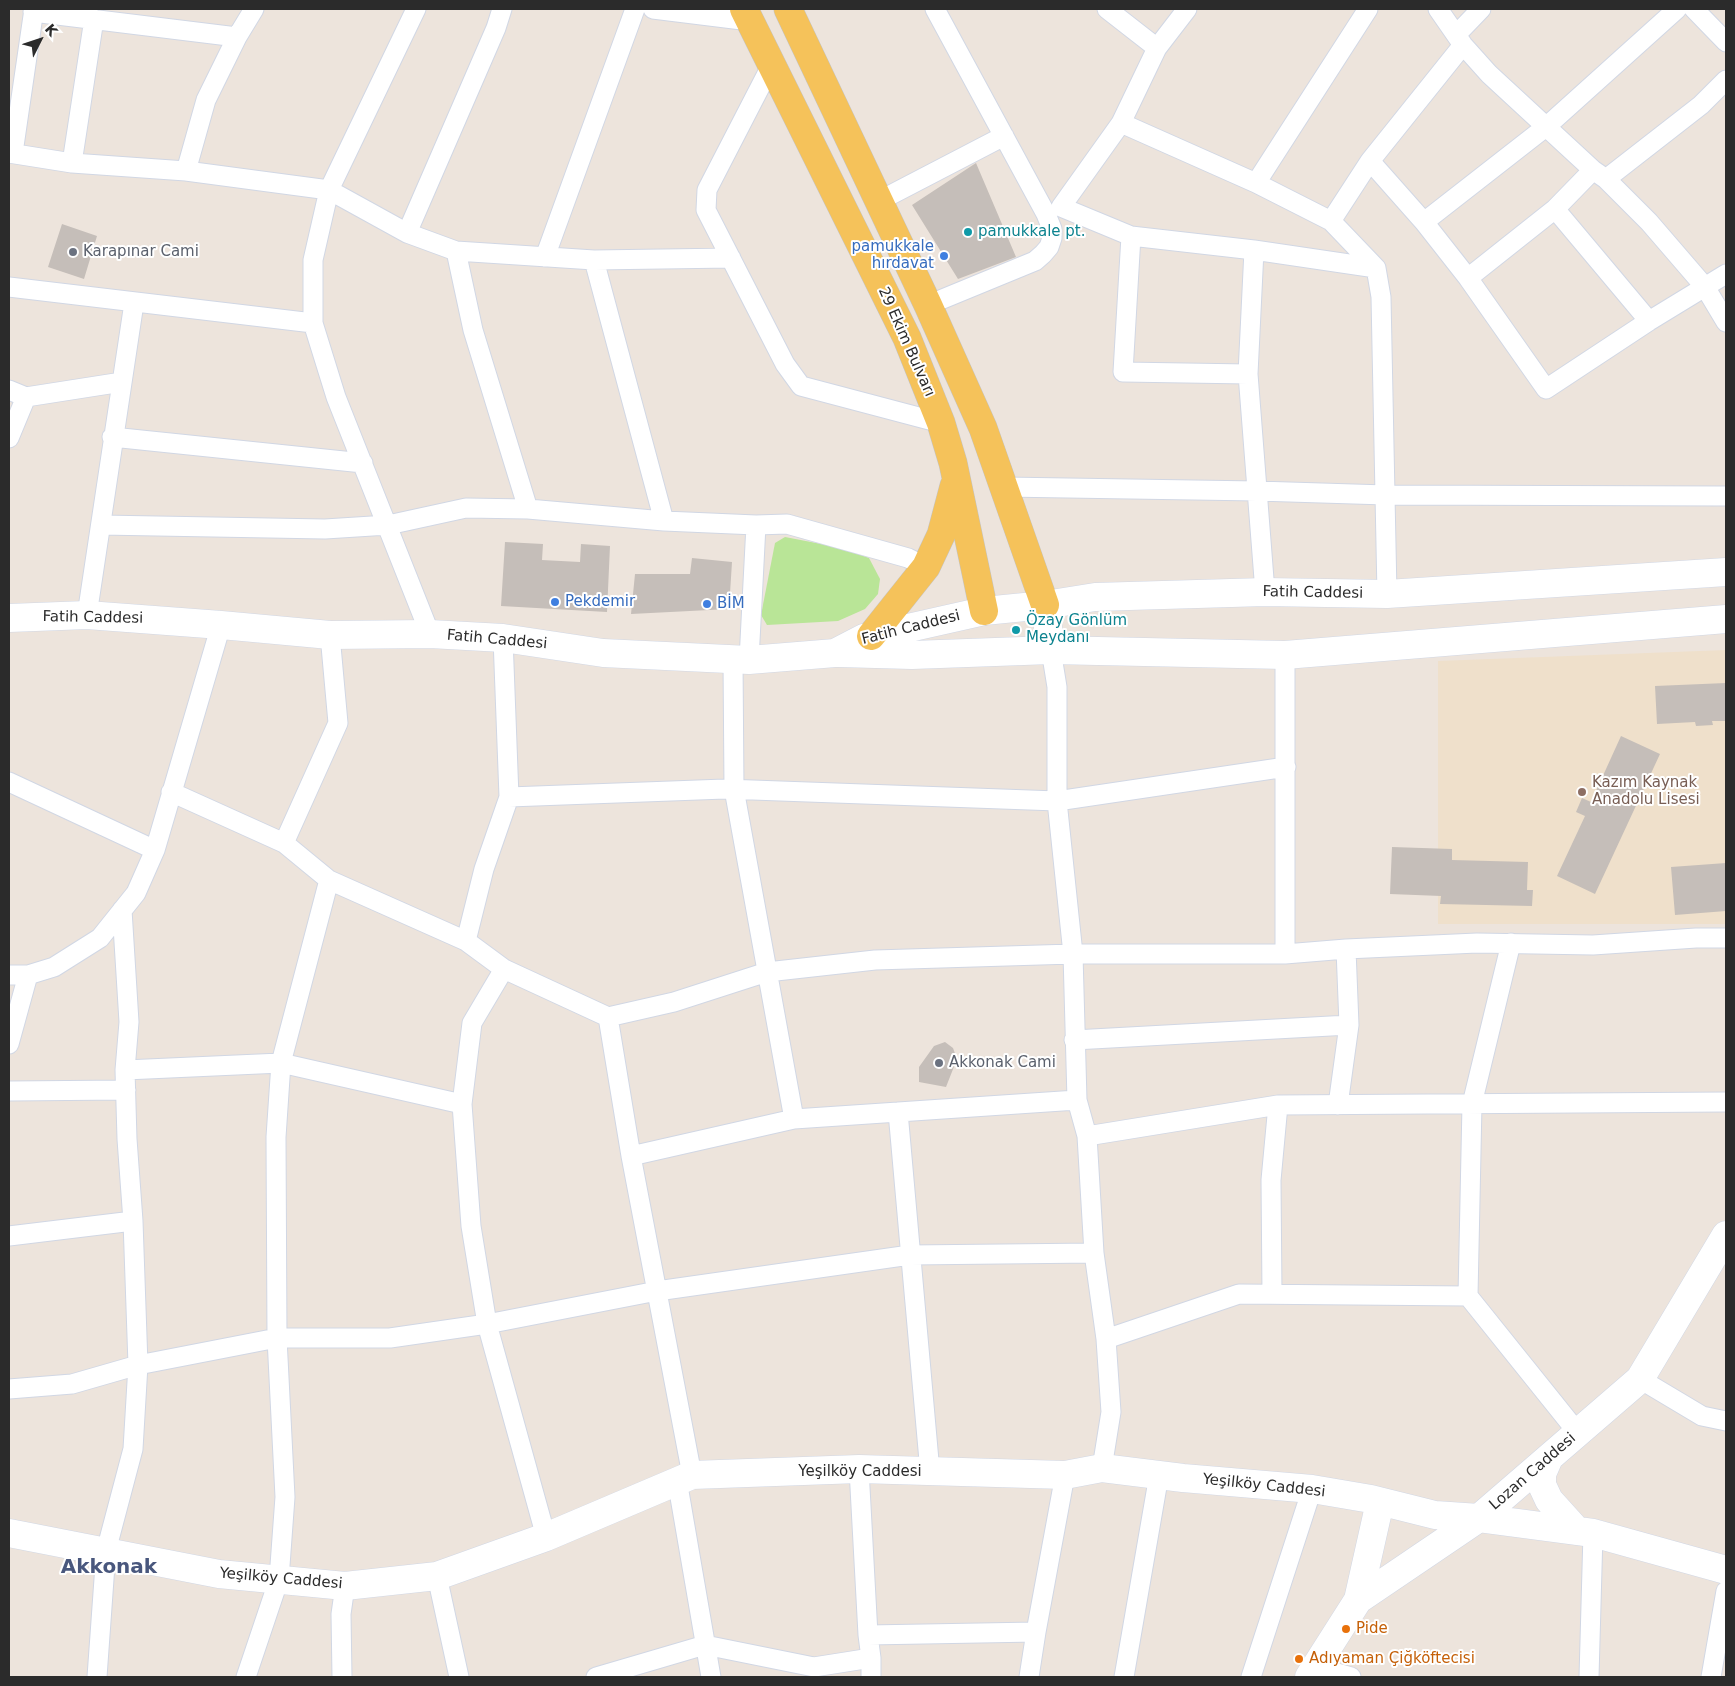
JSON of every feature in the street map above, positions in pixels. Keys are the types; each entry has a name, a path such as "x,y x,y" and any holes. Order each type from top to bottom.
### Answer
{"main road":[{"path":"788,9 928,305 983,428 1045,605 1051,650"},
{"name":"29 Ekim Bulvarı","path":"747,15 907,338 941,423 953,463 984,610"},
{"path":"871,636 926,567 941,535 956,480"},
{"name":"Fatih Caddesi","path":"9,618 87,615 330,635 430,634 503,638 603,653 741,660 835,653 864,638 984,610 1045,605 1095,597 1265,592 1387,594 1726,572"},
{"path":"1686,574 1726,590"},
{"path":"984,610 992,651"},
{"path":"835,653 912,655 1051,650 1285,655 1725,620"},
{"name":"Lozan Caddesi","path":"1312,1672 1358,1600 1480,1518 1640,1379 1726,1235"},
{"path":"1548,1458 1542,1474 1542,1485 1550,1500 1585,1532"},
{"name":"Yeşilköy Caddesi","path":"9,1533 220,1574 345,1586 437,1576 546,1537 685,1477 859,1469 1065,1475 1102,1468 1312,1490 1380,1502 1435,1515 1480,1518 1585,1532 1726,1570"},
{"path":"1358,1600 1380,1502"}],"street":[{"path":"186,171 206,100 237,37 254,9"},
{"path":"416,9 329,190 313,260 312,323 336,396 430,634"},
{"path":"407,233 496,28 502,9"},
{"path":"545,257 635,9"},
{"path":"653,9 747,15"},
{"path":"935,9 1004,136 1054,210 1130,236 1254,250 1376,268"},
{"path":"1107,9 1157,48"},
{"path":"928,305 1035,261 1043,254 1052,238 1054,210 1121,123 1157,48 1187,9"},
{"path":"1256,184 1368,9"},
{"path":"1438,9 1459,40 1489,74 1649,222 1705,287 1726,322"},
{"path":"1330,221 1370,161 1481,9"},
{"path":"1424,222 1547,126 1676,9"},
{"path":"1694,9 1726,42"},
{"path":"237,37 33,10 11,153 72,163 186,171 329,190 407,233 456,251 594,260 731,258"},
{"path":"72,163 94,19"},
{"path":"772,64 707,190 706,210 785,364 801,386 941,423"},
{"path":"1468,278 1600,175 1701,105 1726,80"},
{"path":"1121,123 1256,184 1330,221 1376,268 1381,297 1387,594"},
{"path":"879,201 1004,136"},
{"path":"1370,161 1424,222 1468,278 1546,389 1649,321 1726,274"},
{"path":"1555,209 1649,321"},
{"path":"1130,236 1123,372 1248,374"},
{"path":"1254,250 1248,374 1265,592"},
{"path":"456,251 473,330 528,509"},
{"path":"594,260 664,522"},
{"path":"9,287 312,323"},
{"path":"87,615 112,437 134,303"},
{"path":"9,390 26,397 122,382"},
{"path":"9,438 26,397"},
{"path":"112,437 363,463"},
{"path":"1004,487 1386,495 1726,496"},
{"path":"101,525 325,529 388,525 466,508 528,509 664,522 756,525 787,524 908,558 926,567"},
{"path":"756,525 741,660 734,789 794,1119"},
{"path":"9,975 28,975 54,967 100,938 136,893 155,850 221,625"},
{"path":"284,843 338,723 330,635"},
{"path":"466,940 484,870 508,797 503,638"},
{"path":"1051,650 1057,687 1057,801 1073,954 1077,1100 1086,1136 1094,1252 1106,1339 1111,1412 1102,1468"},
{"path":"1285,655 1285,954"},
{"path":"508,797 734,789 1057,801 1286,767"},
{"path":"9,782 155,850"},
{"path":"172,792 284,843 329,880 466,940 504,969 608,1017 674,1002 767,972 875,960 1073,954 1285,954 1346,949 1477,943 1593,945 1696,938 1726,938"},
{"path":"246,1677 279,1579 285,1498 277,1338 276,1137 282,1063 329,880"},
{"path":"97,1677 106,1551 134,1448 138,1365 125,1070 129,1022 122,910"},
{"path":"1511,944 1472,1104 1468,1296 1578,1433"},
{"path":"1338,1105 1349,1025 1346,949"},
{"path":"504,969 472,1023 462,1104 471,1226 487,1324 546,1537"},
{"path":"9,1044 28,975"},
{"path":"608,1017 657,1291 685,1477 705,1645 711,1677"},
{"path":"1074,1040 1349,1025"},
{"path":"125,1070 282,1063 462,1104"},
{"path":"9,1091 126,1090"},
{"path":"632,1156 794,1119 1077,1100"},
{"path":"1086,1136 1278,1104 1726,1102"},
{"path":"1272,1294 1271,1180 1278,1104"},
{"path":"898,1112 930,1472"},
{"path":"9,1236 133,1221"},
{"path":"9,1389 72,1384 138,1365 277,1338 390,1338 487,1324 657,1291 910,1255 1094,1252"},
{"path":"1106,1339 1239,1294 1468,1296"},
{"path":"1640,1379 1702,1416 1726,1421"},
{"path":"859,1469 871,1677"},
{"path":"1029,1677 1065,1475"},
{"path":"1124,1677 1159,1475"},
{"path":"1251,1677 1312,1490"},
{"path":"1585,1532 1589,1677"},
{"path":"437,1576 459,1677"},
{"path":"342,1677 341,1614 345,1586"},
{"path":"1711,1677 1726,1591"},
{"path":"868,1635 1036,1632"},
{"path":"596,1677 705,1645 814,1672 871,1658"},
{"path":"1312,1672 1351,1677"}],"shaded area":[{"name":"Kazım Kaynak Anadolu Lisesi","path":"1726,650 1726,924 1438,924 1438,661"}],"green space":[{"path":"785,537 842,548 869,558 880,579 878,594 865,609 838,621 767,625 761,615 775,543"}],"building":[{"name":"pamukkale pt.","path":"976,163 1016,257 958,279 912,205"},
{"name":"Karapınar Cami","path":"62,224 97,236 84,279 48,267"},
{"path":"505,542 543,544 542,560 580,562 581,544 610,546 607,612 501,606"},
{"path":"692,558 732,562 729,609 631,614 635,574 690,574"},
{"path":"1726,683 1726,721 1712,721 1713,725 1696,726 1695,722 1657,724 1655,686"},
{"path":"1621,736 1660,754 1595,894 1557,876 1585,816 1576,812 1582,798 1591,802"},
{"path":"1392,847 1452,849 1452,860 1528,862 1527,890 1533,890 1532,906 1440,904 1441,896 1390,894"},
{"path":"1726,863 1726,911 1675,915 1671,867"},
{"name":"Akkonak Cami","path":"945,1042 953,1048 957,1059 946,1087 919,1082 919,1067 934,1046"}],"place":[{"name":"pamukkale pt.","path":"968,232"},
{"name":"Karapınar Cami","path":"73,252"},
{"name":"pamukkale hırdavat","path":"944,256"},
{"name":"Pekdemir","path":"555,602"},
{"name":"BİM","path":"707,604"},
{"name":"Özay Gönlüm Meydanı","path":"1016,630"},
{"name":"Kazım Kaynak Anadolu Lisesi","path":"1582,792"},
{"name":"Akkonak Cami","path":"939,1063"},
{"name":"Pide","path":"1346,1629"},
{"name":"Adıyaman Çiğköftecisi","path":"1299,1659"}],"district":[{"name":"Akkonak","path":"109,1568"}]}
